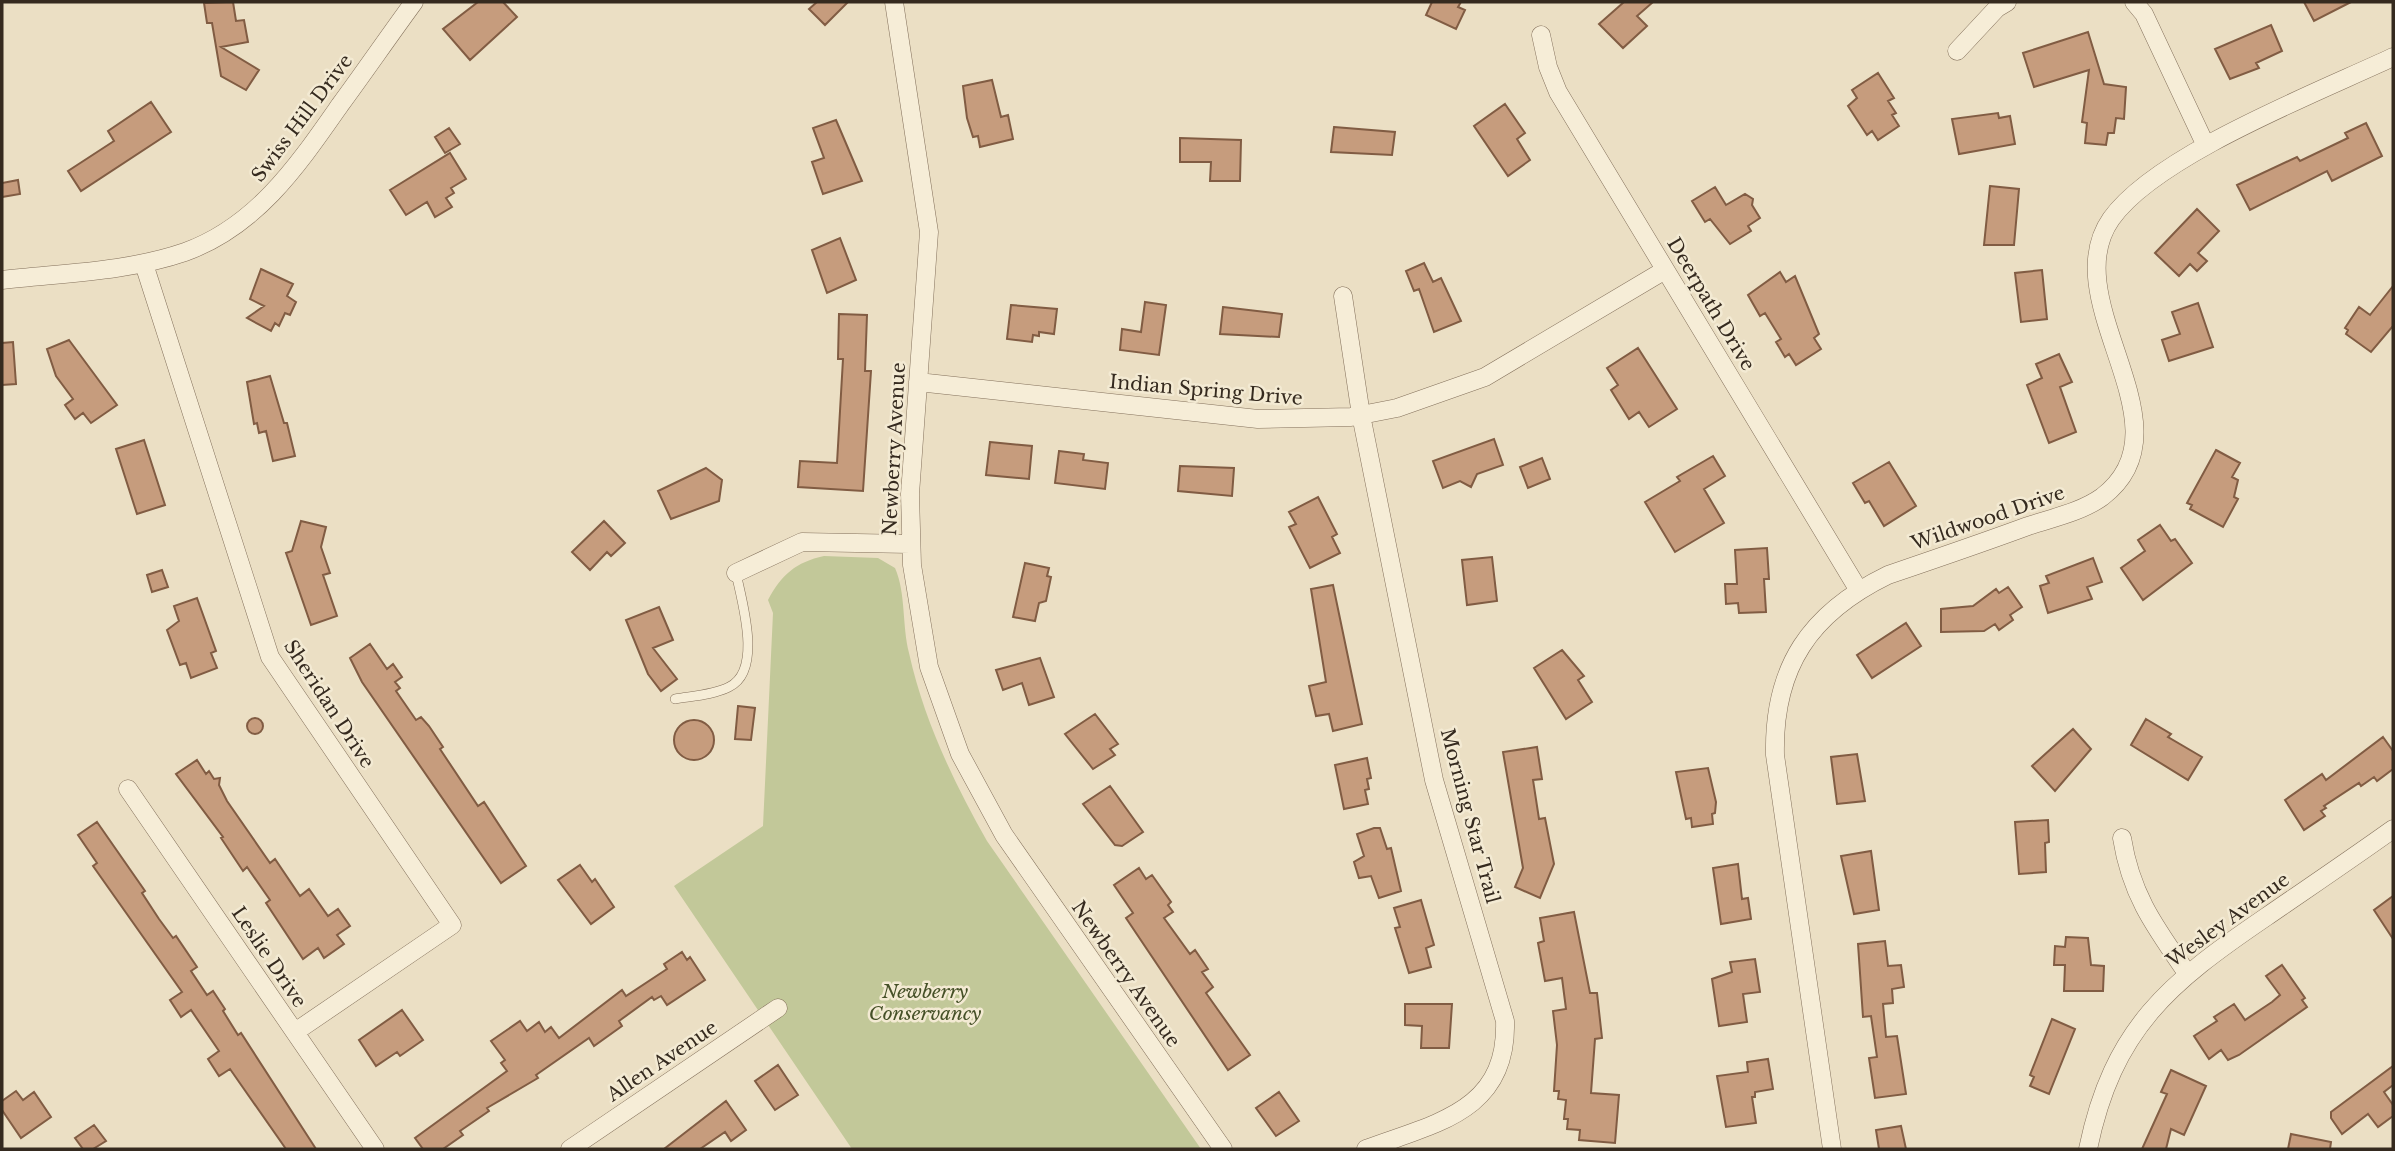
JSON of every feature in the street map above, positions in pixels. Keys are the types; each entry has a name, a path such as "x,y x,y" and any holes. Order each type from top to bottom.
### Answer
{"street":[{"name":"Swiss Hill Drive","path":"2,280 144,264 186,252 217,237 269,198 293,171 414,2"},
{"name":"Newberry Avenue","path":"894,2 929,232 910,494 910,544 918,616 929,667 960,754 1004,835 1223,1149"},
{"path":"1957,51 1997,8 2007,2"},
{"path":"2134,2 2144,14 2206,146"},
{"name":"Deerpath Drive","path":"1541,35 1548,67 1558,92 1858,590"},
{"name":"Wildwood Drive","path":"1832,1149 1774,755 1777,702 1793,658 1827,613 1858,590 1888,575 2082,508 2100,498 2119,479 2130,460 2135,422 2099,295 2097,254 2109,221 2134,191 2206,146 2393,57"},
{"name":"Sheridan Drive","path":"144,264 270,657 452,925 295,1032"},
{"name":"Indian Spring Drive","path":"918,383 1258,419 1305,421 1361,415 1442,395 1485,377 1665,270"},
{"name":"Morning Star Trail","path":"1343,296 1361,415 1434,780 1503,1010 1506,1042 1494,1080 1469,1107 1453,1116 1366,1149"},
{"path":"736,573 802,542 910,544"},
{"name":"Leslie Drive","path":"128,789 375,1149"},
{"name":"Wesley Avenue","path":"2088,1149 2106,1085 2121,1054 2139,1024 2187,973 2393,830"},
{"path":"2122,838 2127,866 2140,902 2187,973"},
{"name":"Allen Avenue","path":"570,1149 778,1008"}],"lane":[{"path":"675,699 720,691 732,686 744,673 747,628 736,573"}],"green space":[{"name":"Newberry Conservancy","path":"824,556 878,558 895,568 901,588 907,643 915,678 951,773 987,841 1201,1149 852,1149 674,886 763,826 773,613 768,600 778,583 790,571 805,562"}],"building":[{"path":"233,2 236,21 244,20 248,42 221,47 259,70 246,90 221,76 212,23 207,23 204,3"},
{"path":"478,2 503,2 517,17 470,60 443,29"},
{"path":"817,2 848,2 825,25 809,9"},
{"path":"1432,2 1461,2 1458,7 1465,10 1456,29 1426,15"},
{"path":"1624,2 1653,2 1637,16 1647,26 1623,48 1599,24"},
{"path":"2304,2 2351,2 2314,21"},
{"path":"2271,25 2282,51 2256,63 2259,68 2230,79 2215,49"},
{"path":"2088,32 2104,84 2126,87 2124,119 2116,118 2114,133 2108,133 2106,145 2085,143 2087,123 2082,122 2089,70 2034,87 2023,53"},
{"path":"1878,73 1894,98 1888,101 1896,113 1892,115 1899,126 1878,140 1872,131 1867,135 1848,106 1857,98 1852,90"},
{"path":"992,80 1001,117 1008,115 1013,139 980,147 978,136 973,137 967,118 963,86"},
{"path":"151,102 171,132 81,191 68,171 114,141 108,131"},
{"path":"1505,104 1525,133 1517,139 1530,160 1508,176 1474,126"},
{"path":"1998,113 1999,118 2010,116 2015,144 1959,154 1952,119"},
{"path":"836,120 862,181 823,194 812,162 824,158 813,128"},
{"path":"2366,123 2382,156 2332,181 2327,171 2250,210 2237,185 2297,157 2300,161 2348,138 2345,133"},
{"path":"1334,127 1395,132 1392,155 1331,152"},
{"path":"449,128 460,144 445,153 435,137"},
{"path":"1180,138 1241,140 1240,181 1210,181 1211,162 1180,162"},
{"path":"450,153 466,179 451,188 454,193 446,198 452,207 435,217 427,202 406,215 390,190"},
{"path":"18,180 20,194 2,197 2,183"},
{"path":"1990,186 2019,189 2014,245 1984,245"},
{"path":"1715,187 1726,205 1745,194 1753,199 1752,205 1760,218 1748,226 1751,231 1730,244 1710,219 1705,222 1692,201"},
{"path":"2197,209 2219,231 2198,253 2207,261 2197,271 2190,264 2179,276 2155,253"},
{"path":"840,238 856,280 827,293 812,250"},
{"path":"1424,263 1433,282 1441,278 1461,321 1434,332 1419,289 1414,291 1406,271"},
{"path":"261,269 293,284 287,296 296,302 290,315 285,313 279,326 275,323 271,331 247,318 264,306 250,299"},
{"path":"2042,270 2047,319 2021,322 2015,273"},
{"path":"1780,272 1786,282 1795,276 1819,334 1814,338 1821,349 1796,365 1789,354 1785,357 1776,342 1781,339 1765,313 1760,316 1748,295"},
{"path":"2393,286 2393,326 2371,352 2346,334 2348,330 2345,328 2359,307 2370,315"},
{"path":"1145,302 1166,305 1159,355 1120,350 1122,329 1141,332"},
{"path":"2198,303 2213,347 2169,361 2162,340 2180,334 2172,312"},
{"path":"1011,305 1057,309 1054,334 1039,332 1039,336 1033,335 1032,342 1007,339"},
{"path":"1223,307 1282,314 1279,337 1220,334"},
{"path":"839,314 867,315 865,371 871,371 863,491 798,487 800,461 837,463 843,359 838,359"},
{"path":"69,340 117,405 91,423 83,413 75,419 65,405 73,399 56,376 47,349"},
{"path":"13,342 16,384 2,385 2,343"},
{"path":"1638,348 1677,409 1649,427 1639,412 1629,419 1611,390 1618,385 1607,368"},
{"path":"2059,354 2072,382 2060,387 2076,432 2049,443 2027,385 2042,378 2036,364"},
{"path":"270,376 284,423 287,423 295,456 273,461 266,431 259,433 257,423 254,424 247,382"},
{"path":"1494,439 1503,465 1477,474 1471,487 1460,481 1443,488 1433,461"},
{"path":"144,440 165,505 137,514 116,449"},
{"path":"990,442 1032,446 1029,479 986,475"},
{"path":"2216,450 2240,463 2232,477 2238,480 2234,497 2238,499 2223,527 2190,509 2192,505 2187,503"},
{"path":"1059,451 1084,454 1083,460 1108,463 1105,489 1055,483"},
{"path":"1713,456 1725,476 1704,489 1724,523 1675,552 1645,502 1680,481 1677,477"},
{"path":"1542,458 1550,479 1528,488 1520,467"},
{"path":"1889,462 1916,506 1884,526 1869,501 1865,503 1853,483"},
{"path":"1180,466 1234,468 1232,496 1178,491"},
{"path":"706,468 722,480 719,501 671,519 658,491"},
{"path":"1318,497 1337,534 1332,537 1340,553 1310,568 1289,527 1296,524 1289,512"},
{"path":"301,521 326,527 321,547 330,573 323,575 337,616 311,625 286,553 292,551"},
{"path":"604,521 625,543 611,556 607,552 590,570 572,552"},
{"path":"2160,525 2171,541 2175,539 2192,563 2143,600 2121,568 2145,551 2138,540"},
{"path":"1767,548 1769,579 1764,579 1766,612 1739,613 1738,603 1726,604 1725,584 1737,584 1735,550"},
{"path":"1492,557 1497,601 1467,605 1462,560"},
{"path":"2093,558 2102,582 2087,587 2092,599 2048,613 2040,586 2049,583 2046,576"},
{"path":"1025,563 1049,568 1047,576 1051,577 1046,601 1039,603 1035,621 1013,617"},
{"path":"162,570 168,587 152,592 147,575"},
{"path":"1333,585 1362,724 1333,731 1329,714 1316,716 1309,686 1326,682 1311,589"},
{"path":"2008,587 2022,607 2010,615 2013,620 1999,630 1995,624 1984,631 1941,632 1941,609 1973,606 1996,589 1999,593"},
{"path":"197,598 216,651 211,653 217,668 191,678 186,663 180,665 167,630 179,621 174,606"},
{"path":"659,607 673,640 653,648 677,679 661,691 648,674 626,620"},
{"path":"1906,623 1921,646 1872,678 1857,655"},
{"path":"370,644 387,669 393,664 402,677 395,682 400,688 396,691 416,720 421,717 429,726 443,747 440,749 478,806 484,802 526,866 501,883 362,682 350,658"},
{"path":"1562,650 1584,676 1578,680 1592,702 1566,719 1534,668"},
{"path":"1040,658 1054,697 1029,705 1022,683 1003,690 996,670"},
{"path":"738,706 755,708 751,740 735,739"},
{"path":"1095,714 1118,744 1110,749 1115,755 1093,769 1065,734"},
{"path":"252,718 258,718 263,726 261,732 252,734 247,729 247,723"},
{"path":"2146,719 2171,734 2168,737 2202,757 2188,780 2131,745"},
{"path":"694,720 702,721 708,726 713,732 713,748 708,754 702,759 694,760 686,759 680,754 675,748 674,740 675,732 680,726 686,721"},
{"path":"2073,729 2091,749 2055,791 2032,766"},
{"path":"2383,737 2393,751 2393,769 2377,781 2374,777 2361,786 2359,783 2324,806 2326,808 2321,811 2325,816 2304,830 2285,800 2322,774 2326,780"},
{"path":"1537,747 1542,779 1533,780 1539,819 1545,818 1554,864 1540,898 1515,887 1523,868 1503,752"},
{"path":"1857,754 1865,801 1837,804 1831,757"},
{"path":"1367,758 1371,778 1367,779 1369,789 1365,790 1368,804 1344,809 1335,765"},
{"path":"197,760 206,774 209,771 214,779 220,778 219,785 227,801 270,863 275,859 300,896 309,889 328,916 338,909 350,926 337,935 344,944 324,958 318,948 303,959 266,903 270,900 247,867 243,871 221,838 223,837 176,774"},
{"path":"1708,768 1716,802 1715,813 1712,814 1713,824 1692,827 1691,818 1686,819 1676,772"},
{"path":"1110,786 1143,832 1122,846 1115,845 1083,804"},
{"path":"2048,820 2049,842 2045,843 2046,872 2019,874 2015,822"},
{"path":"97,822 145,891 142,893 159,919 173,938 176,936 197,967 191,971 207,995 213,991 238,1035 241,1033 316,1149 286,1149 230,1069 219,1076 208,1059 219,1051 191,1010 181,1017 170,1000 182,992 93,866 97,863 78,835"},
{"path":"1380,828 1387,849 1391,848 1401,891 1379,898 1371,876 1359,878 1354,862 1364,856 1357,834"},
{"path":"1871,851 1879,910 1854,914 1841,856"},
{"path":"1738,864 1742,899 1748,898 1751,919 1721,924 1713,868"},
{"path":"580,865 592,882 595,879 614,907 591,924 558,880"},
{"path":"1139,868 1146,879 1152,875 1171,902 1168,905 1173,912 1164,918 1190,954 1195,950 1208,969 1202,972 1213,987 1206,993 1250,1055 1228,1070 1126,918 1133,913 1114,885"},
{"path":"2393,896 2393,939 2374,910"},
{"path":"1421,900 1434,945 1426,948 1431,967 1409,973 1395,928 1400,927 1394,908"},
{"path":"1574,912 1590,993 1597,993 1602,1038 1595,1039 1591,1093 1619,1095 1615,1143 1579,1140 1580,1130 1567,1129 1568,1119 1564,1119 1566,1100 1558,1099 1559,1091 1554,1091 1557,1045 1553,1011 1566,1009 1562,978 1545,981 1538,943 1544,941 1540,918"},
{"path":"2066,937 2088,938 2091,965 2104,966 2103,991 2064,991 2065,965 2054,965 2055,946 2065,947"},
{"path":"1885,941 1888,966 1901,965 1904,987 1892,989 1893,1003 1883,1004 1886,1037 1897,1036 1906,1094 1875,1098 1869,1058 1877,1057 1871,1016 1863,1017 1858,944"},
{"path":"682,952 687,960 690,957 705,980 667,1005 661,996 654,1000 652,997 619,1021 622,1026 594,1046 589,1038 536,1075 538,1078 487,1108 489,1111 460,1131 463,1135 443,1149 423,1149 415,1138 507,1071 501,1063 505,1060 491,1041 520,1021 527,1031 539,1022 545,1032 551,1027 559,1038 622,990 626,996 667,969 664,964"},
{"path":"1755,959 1760,992 1743,994 1747,1022 1719,1026 1712,979 1732,972 1730,962"},
{"path":"2282,965 2305,998 2302,1000 2307,1007 2239,1055 2228,1060 2221,1050 2209,1059 2194,1036 2217,1021 2214,1017 2234,1004 2245,1020 2272,1002 2280,995 2266,976"},
{"path":"1405,1004 1452,1004 1449,1048 1421,1048 1422,1026 1405,1025"},
{"path":"402,1010 423,1040 400,1056 397,1052 376,1066 359,1040"},
{"path":"2052,1019 2075,1029 2049,1094 2030,1086 2034,1077 2030,1075"},
{"path":"1768,1059 1773,1089 1755,1092 1755,1097 1752,1097 1756,1123 1726,1127 1717,1076 1748,1072 1747,1062"},
{"path":"778,1065 798,1095 775,1110 755,1081"},
{"path":"2393,1066 2393,1085 2384,1092 2393,1105 2393,1116 2378,1127 2368,1114 2342,1134 2331,1118 2331,1112"},
{"path":"2171,1070 2206,1086 2184,1135 2171,1129 2166,1149 2142,1149 2167,1094 2161,1092"},
{"path":"16,1091 23,1100 34,1092 51,1117 21,1138 2,1110 2,1101"},
{"path":"1279,1092 1299,1121 1276,1136 1256,1108"},
{"path":"726,1101 746,1130 731,1141 725,1132 700,1149 664,1149"},
{"path":"94,1125 106,1141 93,1149 83,1149 75,1138"},
{"path":"1901,1126 1906,1149 1879,1149 1876,1130"},
{"path":"2291,1134 2331,1142 2330,1149 2288,1149"}]}
